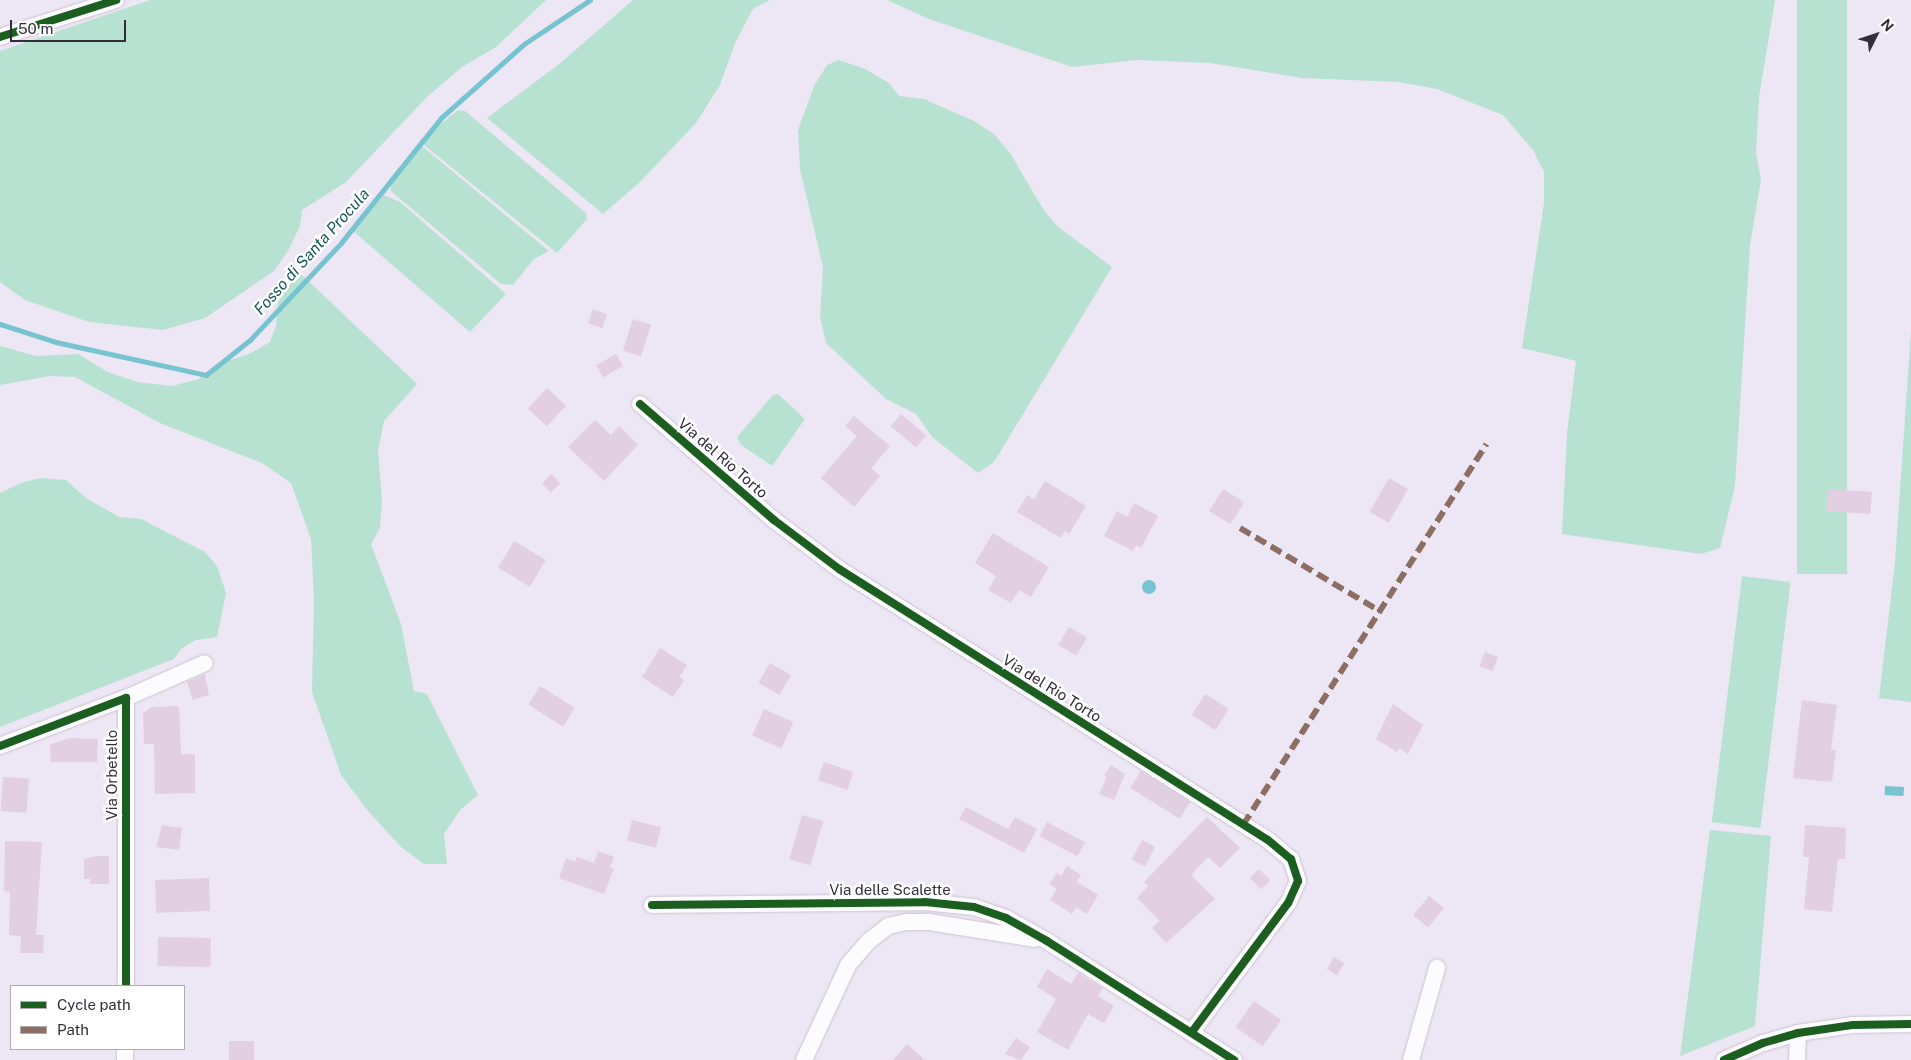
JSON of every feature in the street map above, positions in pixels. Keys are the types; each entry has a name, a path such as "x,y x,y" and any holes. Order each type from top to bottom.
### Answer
{"street":[{"path":"0,38 116,0"},
{"name":"Via del Rio Torto","path":"640,404 774,520 839,569 1268,840 1291,860 1298,881 1288,903 1192,1032"},
{"path":"126,698 205,664"},
{"name":"Via Orbetello","path":"0,746 126,698 126,985"},
{"name":"Via delle Scalette","path":"652,905 940,902 992,912 1047,940 1234,1060"},
{"path":"804,1060 848,966 869,941 888,926 907,922 929,922 1047,940"},
{"path":"1411,1060 1437,968"},
{"path":"1724,1060 1763,1043 1798,1033 1847,1025 1911,1024"},
{"path":"1796,1060 1798,1033"}],"green space":[{"path":"150,0 546,0 496,47 462,67 428,96 346,182 302,210 300,226 288,251 274,271 205,318 163,330 89,322 25,300 0,282 0,51"},
{"path":"633,0 770,0 753,9 735,43 720,85 696,123 639,183 603,214 487,118 558,65"},
{"path":"887,0 1775,0 1759,97 1756,153 1761,180 1750,245 1735,486 1720,548 1701,554 1562,534 1567,433 1576,361 1522,348 1544,203 1544,172 1533,150 1503,115 1437,89 1398,82 1302,78 1210,63 1137,60 1072,67 929,19"},
{"path":"1797,0 1847,0 1847,574 1797,574"},
{"path":"839,60 865,69 889,83 899,96 924,99 974,121 994,134 1010,153 1043,209 1057,226 1112,267 994,462 978,473 932,437 916,414 886,399 826,343 820,317 823,267 800,169 798,130 814,86 827,65"},
{"path":"458,110 465,111 586,213 587,219 557,253 419,141"},
{"path":"418,143 549,251 534,259 513,285 501,284 391,191 390,179"},
{"path":"384,195 400,202 506,294 470,332 353,231"},
{"path":"299,272 417,384 384,421 378,451 382,500 380,528 371,544 401,624 414,691 427,694 478,795 460,810 444,834 447,864 424,864 401,847 368,811 341,775 312,692 314,600 311,539 291,483 262,463 160,423 75,377 50,376 0,385 0,346 36,356 78,354 108,372 137,382 172,386 199,379 215,365 249,354 270,342 276,326 278,302"},
{"path":"1911,330 1911,702 1879,698 1895,562"},
{"path":"778,394 805,419 772,466 741,445 737,437 773,395"},
{"path":"40,478 66,480 86,498 119,517 141,519 205,552 217,566 226,593 217,637 196,640 182,648 174,659 0,727 0,493 21,483"},
{"path":"1742,576 1791,582 1760,828 1712,822"},
{"path":"1710,830 1771,836 1755,1026 1680,1056"}],"water":[{"path":"1146,580 1152,580 1156,587 1152,594 1146,594 1142,590 1142,584"},
{"path":"1885,786 1904,787 1904,796 1885,795"}],"building":[{"path":"593,309 607,314 602,328 588,323"},
{"path":"633,319 651,325 641,356 623,350"},
{"path":"616,354 623,366 603,378 596,366"},
{"path":"547,388 566,406 547,426 528,408"},
{"path":"901,414 926,435 916,447 891,426"},
{"path":"854,416 890,446 871,468 880,476 854,507 821,478 857,436 845,426"},
{"path":"595,420 611,435 619,426 638,445 604,481 568,447"},
{"path":"551,474 560,483 551,492 542,483"},
{"path":"1389,478 1408,489 1389,523 1370,512"},
{"path":"1045,481 1086,506 1069,534 1065,531 1061,538 1017,512 1027,495 1034,499"},
{"path":"1223,489 1244,502 1230,524 1209,511"},
{"path":"1828,489 1872,492 1870,514 1826,511"},
{"path":"1134,503 1158,516 1141,548 1136,545 1133,551 1104,536 1117,511 1127,517"},
{"path":"993,533 1049,567 1031,597 1019,590 1011,603 988,590 996,576 975,563"},
{"path":"514,541 546,560 530,587 498,568"},
{"path":"1069,627 1087,638 1076,656 1058,645"},
{"path":"660,648 687,665 679,677 684,680 673,697 642,677"},
{"path":"1485,652 1498,657 1493,671 1480,666"},
{"path":"770,663 791,675 779,695 758,683"},
{"path":"205,674 209,695 193,700 187,682"},
{"path":"540,686 575,708 563,726 528,705"},
{"path":"1205,694 1229,709 1215,730 1192,715"},
{"path":"1802,700 1837,705 1831,750 1836,750 1832,782 1793,778"},
{"path":"1393,704 1423,725 1408,754 1399,748 1397,752 1376,739"},
{"path":"179,706 181,754 195,754 195,793 155,794 154,744 144,744 143,713 152,707"},
{"path":"764,709 793,722 781,749 752,735"},
{"path":"68,738 98,739 97,762 51,762 50,745"},
{"path":"824,762 853,772 847,790 818,780"},
{"path":"1111,765 1125,774 1114,800 1099,794 1107,777 1104,776"},
{"path":"1141,771 1190,802 1180,819 1130,788"},
{"path":"3,777 29,779 27,813 1,811"},
{"path":"966,807 1008,829 1015,817 1037,829 1024,853 959,819"},
{"path":"802,815 823,821 810,865 789,859"},
{"path":"1207,817 1240,848 1220,868 1208,857 1191,875 1215,899 1166,943 1152,928 1160,921 1137,898 1148,886 1144,882"},
{"path":"632,820 661,827 656,848 627,840"},
{"path":"1047,822 1085,842 1077,856 1039,836"},
{"path":"162,825 182,828 179,850 156,847"},
{"path":"1805,825 1846,828 1845,859 1838,859 1832,912 1804,909 1809,857 1803,857"},
{"path":"1142,840 1155,847 1145,866 1132,859"},
{"path":"5,841 42,842 36,935 44,935 43,953 20,953 21,936 9,935 10,892 4,891"},
{"path":"598,851 614,857 610,868 614,869 604,894 559,878 566,858 575,862 577,857 594,863"},
{"path":"96,856 109,856 109,884 90,884 90,879 84,879 84,859"},
{"path":"1067,866 1081,875 1077,882 1098,895 1087,914 1076,907 1072,914 1050,900 1057,889 1049,884 1057,873 1061,876"},
{"path":"1259,869 1270,880 1261,890 1250,878"},
{"path":"209,878 210,911 156,913 155,880"},
{"path":"1429,896 1444,908 1428,927 1413,915"},
{"path":"158,937 211,938 210,967 157,966"},
{"path":"1334,957 1344,963 1337,975 1327,969"},
{"path":"1047,969 1071,984 1078,973 1103,988 1098,996 1114,1006 1104,1023 1088,1014 1068,1050 1037,1032 1056,999 1037,987"},
{"path":"1254,1001 1281,1020 1263,1046 1236,1027"},
{"path":"1016,1038 1030,1047 1021,1060 1005,1054"},
{"path":"229,1041 254,1041 254,1060 229,1060"},
{"path":"907,1044 925,1060 893,1060"}],"waterway":[{"name":"Fosso di Santa Procula","path":"0,324 56,342 206,375 250,340 341,243 441,118 524,44 590,0"}],"marked path":[{"path":"1243,825 1487,444"},
{"path":"1240,528 1380,611"}],"cycle path":[{"path":"0,37 116,0"},
{"path":"640,404 774,520 839,569 1268,840 1291,859 1298,881 1288,903 1192,1032"},
{"path":"0,746 126,698 126,985"},
{"path":"652,905 925,902 974,907 1006,918 1047,941 1234,1060"},
{"path":"1724,1060 1763,1043 1798,1033 1853,1025 1911,1024"}]}
